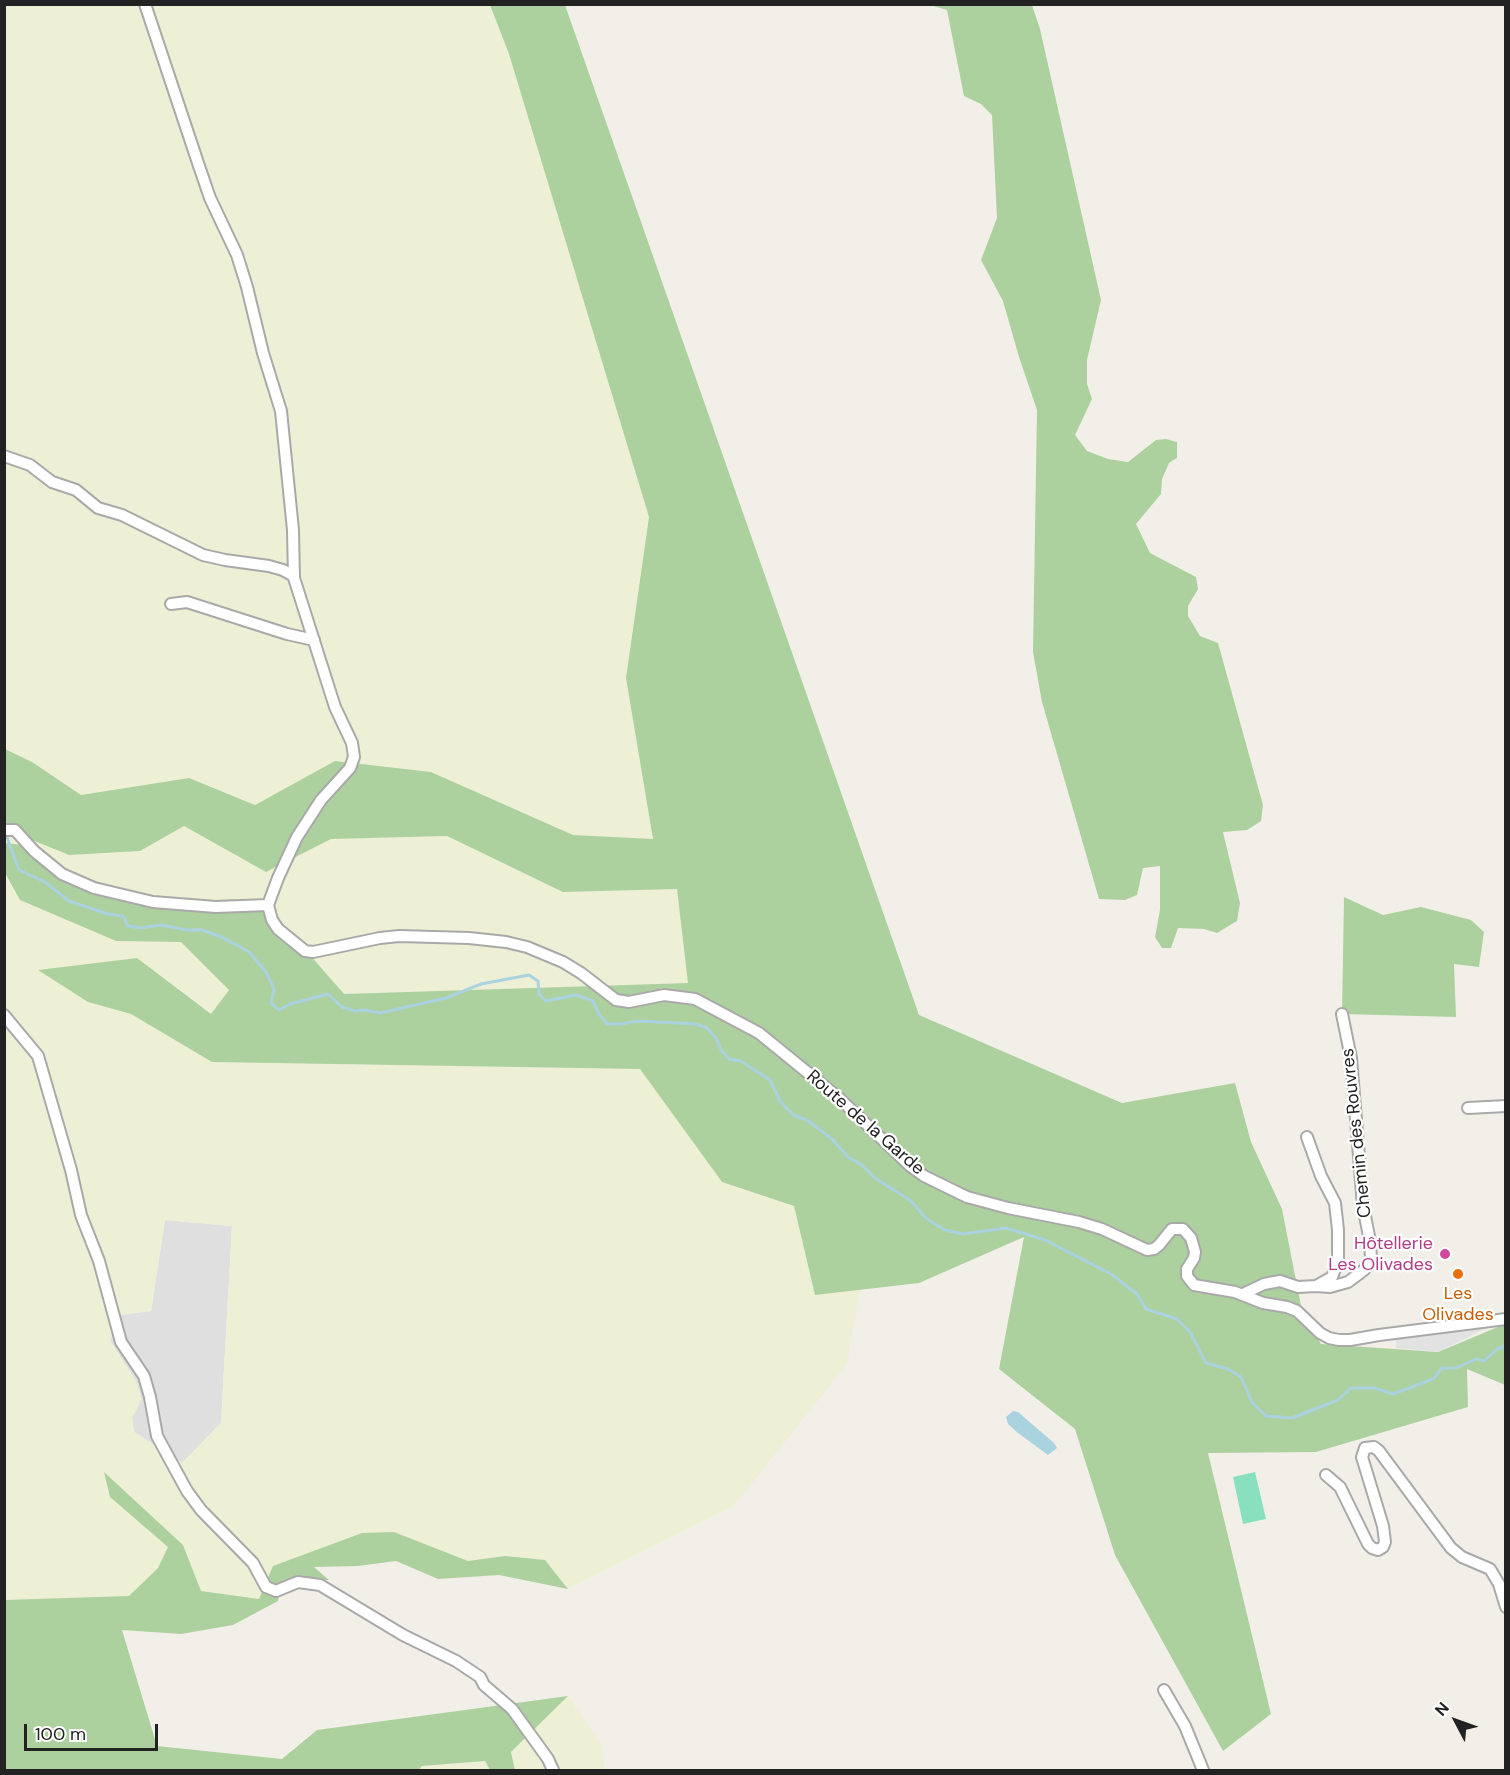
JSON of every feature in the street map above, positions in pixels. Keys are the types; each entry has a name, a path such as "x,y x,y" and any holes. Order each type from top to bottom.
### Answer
{"street":[{"path":"8,830 19,832 34,851 62,874 94,888 153,902 208,906 268,905 297,837 321,800 350,768 354,757 352,743 335,707 294,576 281,411 237,255 210,198 145,4"},
{"path":"4,456 30,465 52,482 76,490 98,508 122,515 203,555 269,566 294,576"},
{"path":"171,604 187,602 314,640"},
{"name":"Route de la Garde","path":"268,905 272,920 278,929 305,951 313,952 399,936 469,938 506,942 527,947 563,962 616,1000 629,1002 664,995 695,999 759,1033 840,1099 909,1165 924,1176 967,1197 1008,1209 1079,1222 1102,1229 1147,1250 1159,1245 1172,1229 1183,1229 1191,1238 1195,1252 1187,1269 1186,1276 1189,1281 1200,1287 1243,1294 1263,1303 1276,1304 1296,1311 1320,1333 1340,1340 1506,1319"},
{"name":"Chemin des Rouvres","path":"1316,1286 1330,1287 1348,1282 1364,1270 1371,1259 1363,1206 1351,1058 1342,1014"},
{"path":"4,1015 38,1056 81,1215 99,1261 121,1342 144,1376 157,1437 187,1491 201,1510 253,1563 266,1587 276,1591 298,1582 320,1585 403,1635 456,1661 480,1677 484,1685 512,1709 548,1759 553,1770"},
{"path":"1468,1107 1506,1106"},
{"path":"1243,1294 1264,1284 1280,1281 1298,1287 1316,1286 1332,1277 1338,1261 1335,1203 1321,1176 1307,1137"},
{"path":"1326,1475 1340,1487 1368,1544 1378,1550 1385,1542 1383,1526 1362,1457 1365,1448 1374,1447 1451,1548 1462,1557 1490,1569 1499,1584 1506,1607"},
{"path":"1164,1690 1185,1726 1203,1770"}],"shaded area":[{"path":"165,1220 232,1226 221,1423 182,1463 134,1432 110,1340 121,1315 151,1311"},
{"path":"1499,1322 1438,1352 1396,1348 1396,1337 1442,1334"}],"green space":[{"path":"5,5 490,5 509,54 649,517 626,678 653,839 573,835 431,772 335,761 255,805 189,778 81,795 32,762 5,749"},
{"path":"490,5 565,5 919,1015 1122,1103 1235,1083 1251,1142 1282,1209 1302,1311 1321,1344 1438,1352 1505,1324 1505,1385 1467,1369 1468,1407 1316,1452 1208,1453 1271,1714 1223,1751 1115,1555 1075,1429 999,1369 1024,1237 919,1283 815,1295 794,1206 722,1182 640,1069 212,1062 131,1014 88,1002 38,970 137,958 211,1014 229,990 181,942 116,941 20,900 5,873 4,843 25,845 80,877 167,901 261,899 344,994 688,983 677,889 563,892 447,836 331,839 266,872 184,826 140,851 69,855 5,829 5,749 32,762 81,795 189,778 255,805 335,761 431,772 573,835 653,839 626,678 649,517 509,54"},
{"path":"930,5 1032,5 1040,29 1101,300 1087,360 1087,384 1092,399 1075,435 1087,451 1108,459 1128,462 1156,440 1166,439 1177,442 1177,458 1169,463 1162,479 1161,494 1136,524 1150,553 1196,577 1198,589 1188,606 1188,616 1200,636 1218,643 1263,805 1261,821 1247,830 1223,832 1240,903 1237,921 1217,933 1204,929 1178,928 1171,948 1162,948 1155,937 1160,910 1160,866 1143,868 1137,895 1125,900 1099,899 1042,702 1033,652 1037,410 1003,301 981,260 997,218 992,115 981,104 964,96 947,10"},
{"path":"184,826 266,872 331,839 446,836 563,892 677,889 689,983 344,994 261,899 167,901 80,877 25,845 5,843 4,829 69,855 140,851"},
{"path":"4,873 20,900 116,941 181,942 229,989 212,1014 137,958 39,970 88,1002 131,1014 212,1062 640,1069 722,1182 794,1206 815,1294 860,1289 847,1364 734,1506 568,1589 545,1560 505,1556 468,1561 394,1532 274,1566 259,1599 201,1591 183,1545 104,1473 110,1497 169,1547 158,1569 129,1596 5,1600","holes":["165,1220 232,1226 221,1423 182,1463 134,1432 132,1418 142,1399 136,1381 110,1340 121,1315 151,1311"]},
{"path":"1344,897 1383,915 1421,907 1471,920 1484,932 1479,967 1454,964 1456,1017 1342,1014"},
{"path":"104,1472 183,1545 201,1591 259,1599 273,1566 362,1533 394,1532 468,1561 505,1556 545,1560 568,1589 499,1575 438,1579 396,1561 358,1566 314,1567 329,1580 281,1582 278,1601 233,1625 181,1634 122,1630 157,1746 282,1759 317,1730 568,1696 511,1752 515,1770 490,1770 485,1761 422,1766 419,1770 5,1770 4,1600 129,1596 158,1568 168,1547 110,1497"},
{"path":"1255,1472 1266,1519 1243,1524 1233,1477"},
{"path":"568,1696 602,1745 605,1770 515,1770 511,1752"},
{"path":"485,1761 490,1770 419,1770 422,1766"}],"water":[{"path":"1013,1411 1018,1412 1057,1448 1048,1455 1018,1433 1008,1424 1006,1417"}],"waterway":[{"path":"5,832 19,870 45,882 69,901 108,914 123,916 128,926 141,928 161,925 187,930 202,930 224,938 249,952 266,972 274,989 271,1003 279,1010 290,1004 328,994 342,1007 355,1011 380,1013 446,998 481,984 529,975 538,981 539,994 546,1001 576,995 593,1001 607,1024 637,1021 696,1024 707,1028 729,1059 741,1061 770,1080 780,1101 793,1115 807,1120 832,1139 848,1157 911,1201 927,1219 945,1230 963,1234 1006,1228 1045,1240 1111,1274 1137,1294 1146,1309 1177,1319 1190,1332 1206,1363 1228,1369 1241,1377 1252,1402 1266,1416 1292,1418 1338,1400 1351,1388 1375,1388 1393,1394 1433,1379 1442,1368 1456,1368 1476,1359 1484,1361 1497,1349 1506,1346"}],"place":[{"name":"Hôtellerie Les Olivades","path":"1445,1254"},
{"name":"Les Olivades","path":"1458,1274"}]}
